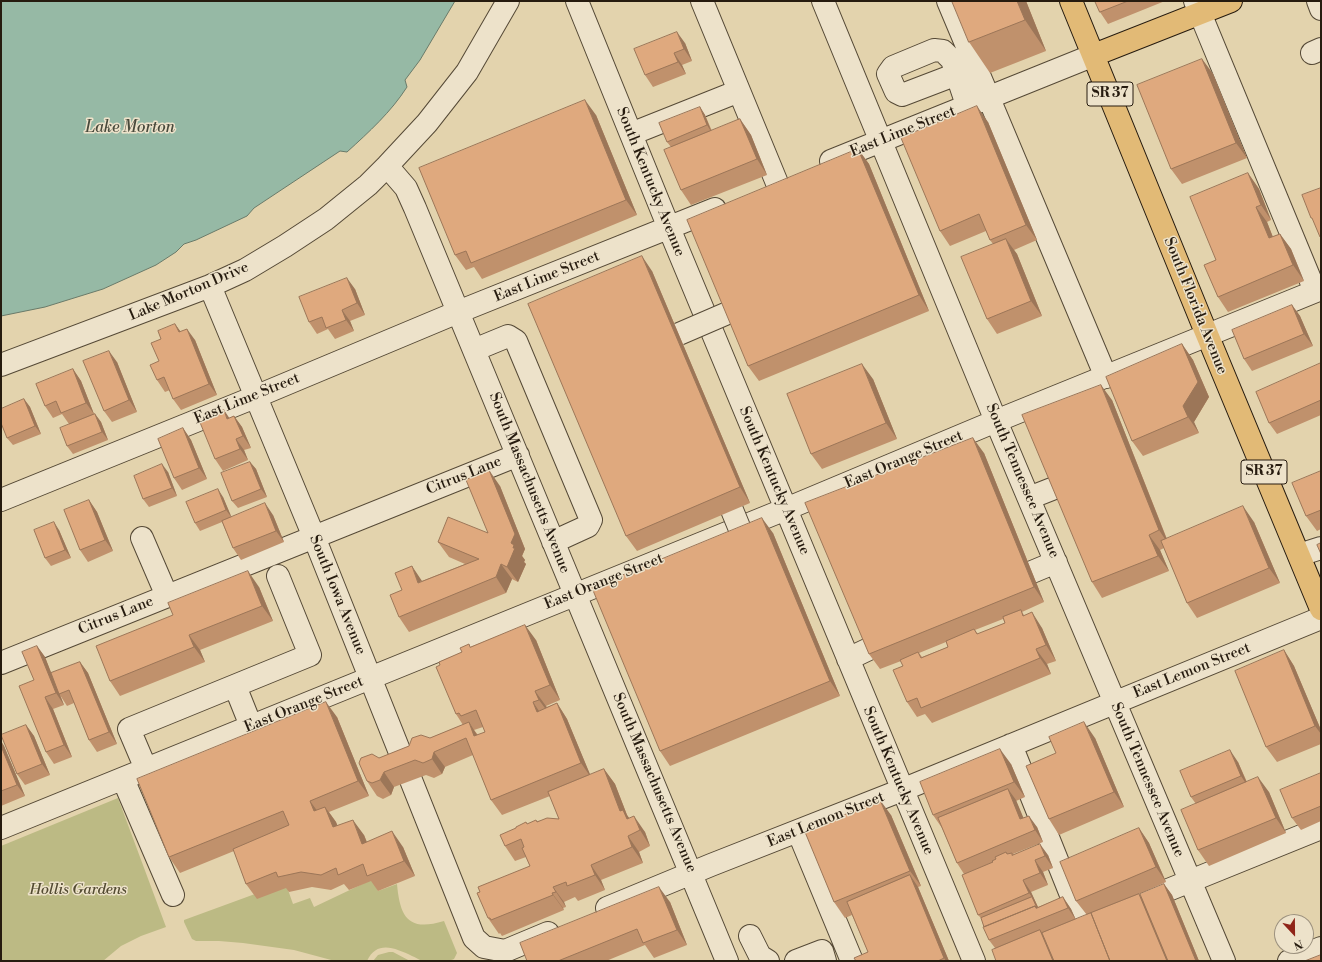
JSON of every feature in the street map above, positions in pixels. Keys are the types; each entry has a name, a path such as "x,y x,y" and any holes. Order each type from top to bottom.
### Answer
{"main road":[{"name":"South Florida Avenue","path":"1071,1 1094,54 1207,336 1321,609"},
{"path":"1094,54 1198,7 1231,1"}],"street":[{"name":"Lake Morton Drive","path":"1,365 210,286 245,270 326,219 368,185 427,123 467,72 508,1"},
{"name":"South Kentucky Avenue","path":"577,1 669,228 974,961"},
{"path":"631,134 738,91 702,1"},
{"name":"South Tennessee Avenue","path":"823,1 996,421 1224,961"},
{"path":"948,1 1106,377"},
{"path":"1318,1 1321,9"},
{"path":"1198,7 1318,290"},
{"path":"858,85 888,74 893,68 934,50 943,51 952,60 967,105"},
{"name":"East Lime Street","path":"738,91 770,186 1094,54"},
{"path":"888,74 896,92 902,95 957,74"},
{"name":"South Massachusetts Avenue","path":"387,166 406,188 692,873 727,961"},
{"name":"East Lime Street","path":"1,500 255,397 458,312 545,287 669,228 734,201"},
{"name":"South Iowa Avenue","path":"210,286 314,537 474,938 500,953"},
{"name":"East Orange Street","path":"1,828 575,594 736,524 786,509 996,421 1083,395 1106,377 1318,290"},
{"path":"679,334 730,312"},
{"path":"474,350 508,336 516,341 582,499 590,520 588,526 553,542"},
{"name":"Citrus Lane","path":"1,663 518,455"},
{"path":"872,473 881,493"},
{"path":"1029,498 1057,487"},
{"path":"142,538 167,596"},
{"path":"1299,556 1321,548"},
{"path":"1032,572 1056,562"},
{"path":"146,769 129,729 310,655 278,576"},
{"name":"East Lemon Street","path":"588,916 902,790 1321,618"},
{"path":"848,659 871,648"},
{"path":"235,686 251,726"},
{"path":"1010,745 1076,928 1104,916"},
{"path":"123,779 173,895"},
{"path":"1124,908 1321,828"},
{"path":"798,831 852,961"},
{"path":"500,953 566,925"},
{"path":"750,936 760,956 768,961"},
{"path":"1289,961 1321,948"},
{"path":"796,961 822,951 825,961"}],"green space":[{"name":"Hollis Gardens","path":"118,798 166,927 141,936 121,946 103,961 1,961 1,846"},
{"path":"373,879 378,891 397,884 398,896 404,913 408,919 414,923 432,924 444,921 457,953 454,959 434,962 423,961 399,950 381,948 371,954 367,961 335,961 294,950 243,943 196,941 192,939 184,922 184,920 255,894 287,887 293,904 310,898 314,907"},
{"path":"393,952 410,961 373,961 378,955"}],"water":[{"name":"Lake Morton","path":"1,1 455,1 420,60 405,80 407,87 401,96 379,121 347,152 340,151 254,208 247,216 196,240 184,244 176,252 156,265 103,289 45,307 1,316"}],"building":[{"path":"952,1 1017,1 1025,20 969,42"},
{"path":"1095,1 1128,1 1100,12"},
{"path":"677,32 684,49 674,53 678,62 645,75 634,49"},
{"path":"1202,59 1236,143 1171,169 1137,85"},
{"path":"585,100 626,200 471,263 466,251 455,255 419,168"},
{"path":"977,106 1026,225 990,240 979,214 940,231 901,138"},
{"path":"700,107 707,125 667,142 659,123"},
{"path":"740,119 757,159 681,190 664,150"},
{"path":"858,149 919,295 748,366 687,220"},
{"path":"1248,173 1261,205 1256,207 1269,238 1280,234 1293,265 1218,297 1204,265 1216,260 1190,197"},
{"path":"1321,188 1321,237 1320,237 1302,195"},
{"path":"1006,239 1031,301 987,319 961,257"},
{"path":"642,256 740,487 626,536 528,304"},
{"path":"347,278 357,303 342,310 346,320 326,328 322,317 309,322 299,297"},
{"path":"1292,305 1304,334 1244,359 1232,330"},
{"path":"175,324 179,332 187,329 209,384 173,399 164,377 157,380 150,365 159,361 151,343 161,339 158,331"},
{"path":"1182,344 1198,382 1183,406 1188,417 1132,441 1106,377"},
{"path":"109,351 129,400 104,411 83,361"},
{"path":"1321,363 1321,400 1269,423 1256,392"},
{"path":"862,364 886,423 811,454 787,394"},
{"path":"73,369 86,403 61,413 56,401 45,406 36,384"},
{"path":"1101,385 1159,530 1149,535 1158,556 1092,582 1022,415"},
{"path":"24,399 35,426 7,438 1,423 1,409"},
{"path":"224,410 227,419 234,416 243,436 236,439 240,449 215,459 199,420"},
{"path":"95,414 102,432 67,446 60,428"},
{"path":"183,428 199,468 174,478 158,439"},
{"path":"973,438 1034,587 869,654 805,503"},
{"path":"250,462 261,489 232,501 221,473"},
{"path":"162,464 172,488 143,499 134,476"},
{"path":"489,470 515,534 511,543 514,545 513,548 515,548 507,567 501,564 496,577 399,617 390,595 402,590 395,573 412,566 418,583 479,559 438,542 448,517 488,533 466,480"},
{"path":"1321,471 1321,510 1306,516 1292,483"},
{"path":"218,489 226,510 195,523 186,502"},
{"path":"89,500 105,540 80,550 64,510"},
{"path":"265,503 276,531 233,548 222,521"},
{"path":"1243,506 1269,568 1187,603 1161,541"},
{"path":"762,518 830,681 660,751 592,588"},
{"path":"54,522 65,550 45,558 34,530"},
{"path":"1321,543 1321,554 1317,545"},
{"path":"248,571 262,606 189,635 194,647 110,681 96,646 173,615 168,603"},
{"path":"1021,610 1023,616 1032,612 1046,645 1036,649 1040,658 921,708 917,698 907,702 893,670 903,666 900,660 918,652 921,658 948,647 946,641 974,629 977,634 1005,623 1003,617"},
{"path":"525,625 550,685 535,691 539,700 533,702 537,712 557,703 581,763 491,800 466,738 434,752 432,759 423,763 415,760 384,772 380,780 372,783 367,781 359,763 361,758 372,754 379,758 409,746 412,738 421,735 430,738 469,722 474,736 485,732 476,710 461,716 459,713 456,714 436,667 440,665 439,662 462,652 460,648 469,644 470,647"},
{"path":"37,646 56,693 45,697 64,745 46,752 19,686 34,680 22,652"},
{"path":"1284,650 1315,726 1266,747 1235,671"},
{"path":"80,662 109,732 89,740 69,690 59,694 51,673"},
{"path":"326,702 358,781 310,801 314,811 325,807 333,827 353,820 362,844 392,831 404,861 367,876 363,864 338,875 336,868 321,875 301,872 278,877 276,872 246,884 233,849 289,825 283,811 169,857 137,779"},
{"path":"1084,722 1114,792 1049,819 1026,766 1056,753 1049,737"},
{"path":"26,725 42,764 17,774 1,735"},
{"path":"1,746 17,785 1,791"},
{"path":"1000,749 1014,782 933,815 920,782"},
{"path":"1230,750 1241,776 1191,797 1180,771"},
{"path":"604,769 620,811 623,810 627,819 634,816 640,830 628,836 632,847 591,865 595,875 567,886 566,882 553,887 556,892 552,893 553,895 491,920 488,918 477,893 480,892 478,887 530,866 522,848 524,847 521,839 505,846 500,835 526,822 527,824 536,820 537,822 547,818 559,819 548,792"},
{"path":"1321,773 1321,806 1292,818 1280,790"},
{"path":"1258,777 1276,818 1198,850 1181,810"},
{"path":"1008,789 1020,819 1029,816 1035,830 957,863 938,818"},
{"path":"880,800 910,871 834,902 805,832"},
{"path":"1139,828 1156,867 1076,901 1060,862"},
{"path":"1040,844 1045,856 1035,860 1040,873 1023,880 1029,893 978,915 962,875 993,862 992,861 996,859 995,857 1006,852 1007,854 1012,853 1012,855"},
{"path":"910,875 944,958 938,961 856,961 854,958 868,952 847,902"},
{"path":"1164,884 1196,961 1168,961 1140,894"},
{"path":"659,887 677,930 643,943 637,929 558,961 527,961 520,943"},
{"path":"1139,894 1167,961 1110,961 1091,913"},
{"path":"1032,897 1037,908 1035,906 984,927 981,918"},
{"path":"1063,897 1068,908 989,940 983,927 1035,906 1036,908"},
{"path":"1091,913 1110,961 1054,961 1042,933"},
{"path":"1040,930 1053,961 996,961 992,950"},
{"path":"1321,955 1321,961 1305,961"}]}
